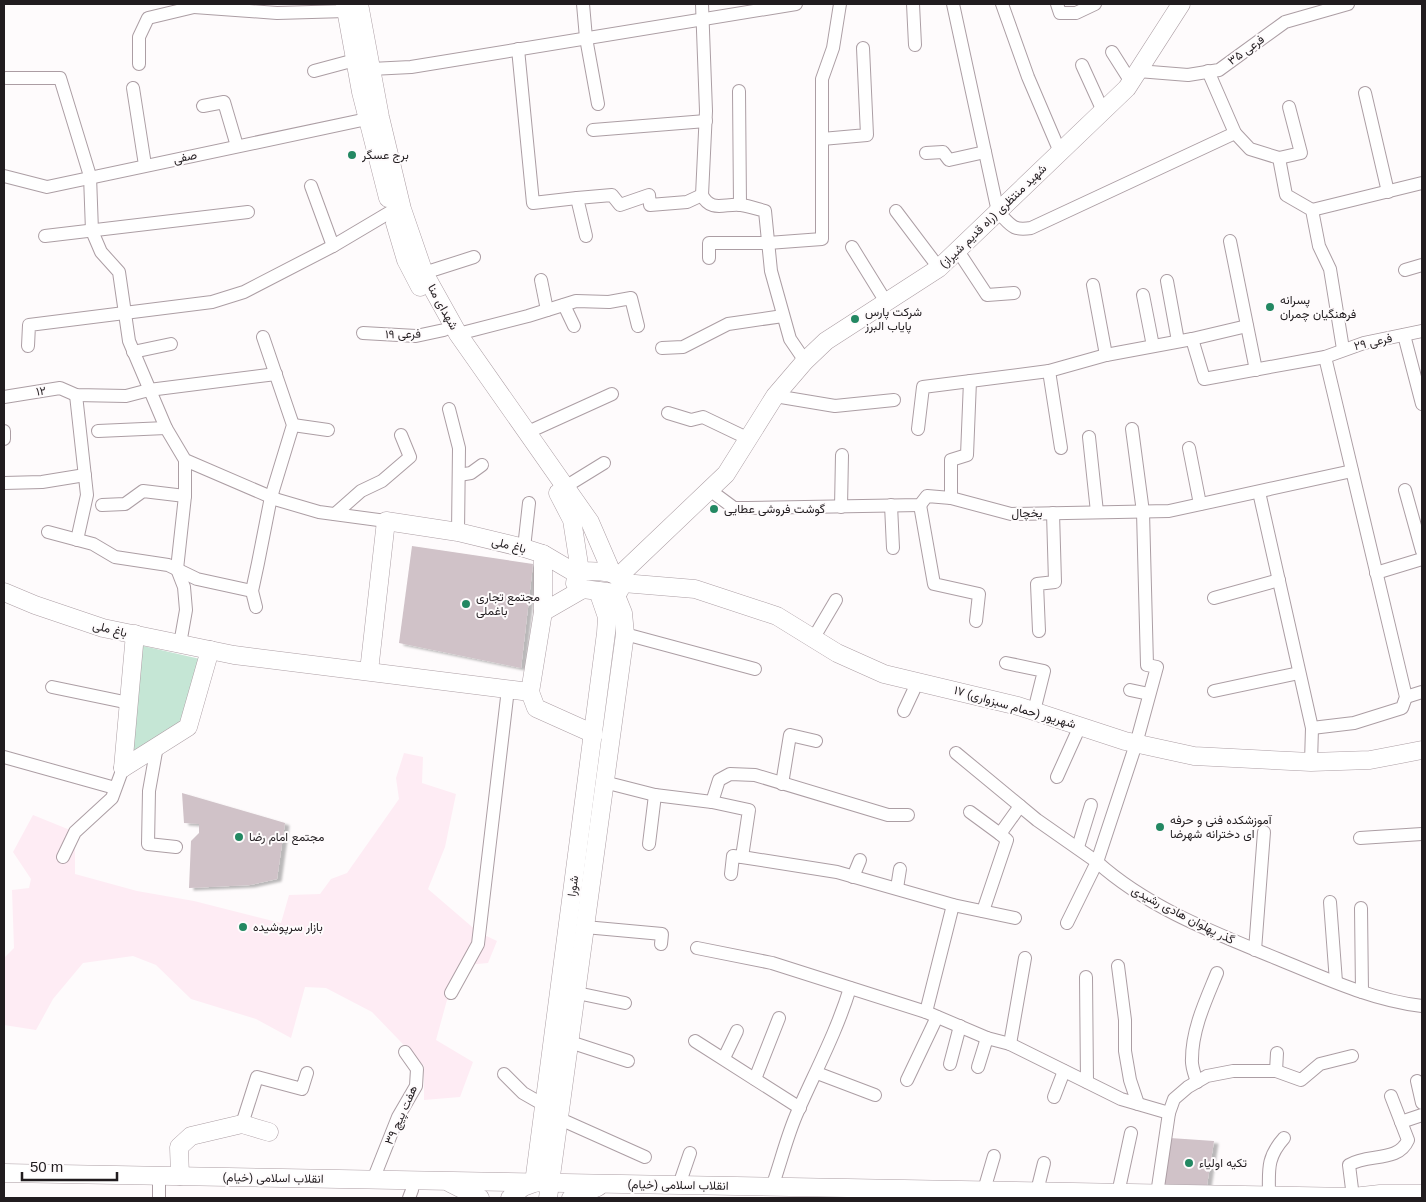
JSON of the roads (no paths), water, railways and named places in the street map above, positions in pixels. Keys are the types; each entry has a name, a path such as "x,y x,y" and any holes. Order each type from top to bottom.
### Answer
{"street":[{"path":"583,4 586,38 598,104"},
{"path":"702,4 706,121 702,195 706,203 713,207 740,205 765,211 771,271 783,316 790,339 805,360"},
{"path":"371,69 411,67 792,4"},
{"path":"709,258 708,243 768,243 822,239 822,79 833,48 840,4"},
{"path":"913,4 916,45"},
{"path":"953,4 998,212 1013,228 1019,230 1031,228 1234,133"},
{"path":"1002,4 1028,77 1060,152"},
{"path":"1057,4 1060,12 1076,12 1095,4"},
{"name":"شهید منتظری (راه قدیم شیراز)","path":"544,612 601,581 711,491 726,474 775,396 805,360 826,341 939,268 1103,111 1135,76 1181,4"},
{"name":"فرعی ۳۵","path":"1135,76 1188,75 1219,70 1285,22 1348,4"},
{"path":"139,64 139,37 148,18 194,5 277,13 354,5"},
{"name":"شهدای منا","path":"354,5 355,60 402,210 424,273 451,332 526,433 561,490 572,520 601,581"},
{"name":"شهدای منا","path":"354,5 371,69 373,118 392,212 406,260 451,332 489,400 561,490 590,522 601,581"},
{"path":"822,139 867,135 863,48"},
{"path":"518,49 533,203 612,195 620,205 649,195 650,205 687,202 702,195"},
{"path":"1112,52 1135,76"},
{"path":"314,71 355,60"},
{"path":"1082,65 1103,111"},
{"path":"1208,71 1234,133 1250,149 1279,158 1301,153 1290,106"},
{"path":"6,78 60,78 90,176 92,230 101,252 119,272 129,341 166,428 184,460 184,496 177,568 184,588 186,610 180,644"},
{"path":"132,88 145,165"},
{"path":"739,91 740,205"},
{"path":"1365,93 1388,192"},
{"path":"203,106 224,102 237,146"},
{"name":"صفی","path":"4,176 47,187 90,176 373,118"},
{"path":"593,130 706,121"},
{"path":"926,153 942,152 949,160 985,152"},
{"path":"1279,158 1286,195 1312,210 1422,184"},
{"path":"311,186 333,246"},
{"path":"577,198 586,236"},
{"path":"1312,210 1319,246 1330,269 1343,349"},
{"path":"45,236 248,212"},
{"path":"28,346 30,325 212,302 244,292 333,246 392,212"},
{"path":"896,212 939,268"},
{"path":"1230,241 1256,370"},
{"path":"852,247 886,302"},
{"path":"958,250 987,295 1014,293"},
{"path":"424,273 474,257"},
{"path":"1404,270 1422,266"},
{"path":"541,280 547,310"},
{"path":"1167,281 1178,342"},
{"path":"1093,286 1106,355"},
{"path":"1143,295 1153,346"},
{"name":"فرعی ۱۹","path":"363,333 416,336 451,332 547,310 576,301 609,302 631,298 638,326"},
{"path":"564,305 574,326"},
{"path":"662,348 683,347 728,324 783,316"},
{"path":"918,429 923,387 1049,371 1106,355 1178,342 1247,326"},
{"name":"فرعی ۲۹","path":"1192,339 1204,379 1325,357 1343,349 1422,331"},
{"path":"1404,335 1422,404"},
{"path":"256,607 252,591 271,497 293,424 263,337"},
{"path":"133,352 171,344"},
{"path":"1312,728 1354,723 1402,708 1406,697 1325,357"},
{"path":"1049,371 1061,448"},
{"name":"۱۲","path":"4,397 60,388 76,394 126,396 149,390 276,374"},
{"path":"950,498 951,460 967,455 970,381"},
{"path":"76,394 87,495 77,540"},
{"path":"526,433 612,394"},
{"path":"775,396 835,406 894,400"},
{"path":"449,409 459,448 458,532"},
{"path":"668,413 691,420 703,417 749,439"},
{"path":"293,424 328,430"},
{"path":"98,431 166,428"},
{"path":"1067,923 1097,862 1136,744 1157,667 1147,665 1143,512 1132,429"},
{"path":"4,431 4,439"},
{"path":"335,514 361,491 382,481 410,457 401,436"},
{"path":"1089,438 1097,512"},
{"path":"1189,448 1200,504"},
{"path":"841,507 842,455"},
{"path":"184,460 271,497 319,512 386,521 369,671"},
{"path":"561,490 604,464"},
{"path":"459,475 471,473 482,465"},
{"name":"یخچال","path":"711,491 734,508 920,505 927,496 950,498 1011,514 1143,512 1169,511 1352,471"},
{"path":"4,483 42,482 85,475"},
{"path":"1405,490 1422,551"},
{"path":"102,505 125,504 143,491 184,496"},
{"path":"1259,492 1312,728 1311,762"},
{"path":"524,548 529,503"},
{"path":"920,505 934,584 979,594 976,621"},
{"path":"891,506 893,548"},
{"path":"1038,631 1037,584 1055,582 1053,513"},
{"name":"باغ ملی","path":"4,592 35,606 103,628 234,656 530,692 544,612 543,554 458,532 386,521"},
{"path":"48,532 93,544 115,556 177,568 197,579 252,591"},
{"path":"543,554 601,581"},
{"path":"1376,573 1422,559"},
{"path":"1214,598 1278,580"},
{"name":"شورا","path":"550,1190 625,634 623,613 601,581"},
{"name":"شورا","path":"534,1182 594,734 607,617 601,581"},
{"name":"۱۷ شهریور (حمام سبزواری)","path":"601,581 695,589 777,616 837,654 884,674 1034,711 1136,744 1194,756 1311,762 1370,760 1422,750"},
{"path":"813,640 836,600"},
{"path":"63,857 75,832 112,798 123,768 134,634"},
{"path":"625,634 755,669"},
{"path":"123,768 188,727 210,650"},
{"path":"1006,663 1044,670 1034,711"},
{"path":"1214,691 1299,673"},
{"path":"904,711 918,681"},
{"path":"52,687 129,703"},
{"path":"451,992 478,944 508,689"},
{"path":"1130,690 1150,694"},
{"path":"530,692 536,708 594,734"},
{"path":"1406,697 1422,692"},
{"path":"1056,777 1080,726"},
{"path":"782,784 790,735 816,741"},
{"path":"157,746 149,791 148,844 176,847"},
{"name":"گذر پهلوان هادی رشیدی","path":"956,753 1020,806 1097,862 1120,883 1209,931 1255,950 1385,1000 1422,1006"},
{"path":"4,757 115,788"},
{"path":"712,802 720,780 730,774 755,775 888,815 908,815"},
{"path":"604,782 655,795 712,802 749,810 742,857"},
{"path":"649,844 655,795"},
{"path":"1078,847 1091,804"},
{"path":"1000,834 1020,806"},
{"path":"970,812 1007,840 983,912"},
{"path":"1255,950 1264,832"},
{"path":"1360,838 1422,834"},
{"path":"731,874 733,856 742,857 837,872 953,905 1015,918"},
{"path":"853,877 860,860"},
{"path":"897,888 900,869"},
{"path":"1330,902 1336,982"},
{"path":"907,1080 931,1015 953,905"},
{"path":"1361,908 1362,992"},
{"path":"585,927 662,934 661,944"},
{"path":"696,948 772,963 931,1015 987,1038 1010,1044 1121,1099 1169,1113"},
{"path":"1010,1044 1025,958"},
{"path":"1118,966 1125,1020 1125,1051 1130,1080 1138,1104"},
{"path":"1197,1082 1191,1061 1194,1042 1201,1013 1217,973"},
{"path":"1086,977 1087,1082"},
{"path":"772,1187 800,1108 842,1014 850,988"},
{"path":"576,993 625,1003"},
{"path":"755,1079 778,1018"},
{"path":"950,1064 960,1026"},
{"path":"724,1058 737,1031"},
{"path":"978,1068 987,1038"},
{"path":"695,1041 800,1108"},
{"path":"570,1042 628,1061"},
{"name":"هفت پیچ ۳۹","path":"373,1180 398,1117 416,1086 418,1069 405,1052"},
{"path":"1276,1071 1277,1053"},
{"path":"1157,1194 1169,1113 1174,1099 1197,1082 1207,1076 1233,1070 1276,1071 1301,1080 1320,1064 1352,1056"},
{"path":"1054,1097 1064,1071"},
{"path":"242,1124 257,1077 302,1089 307,1073"},
{"path":"817,1073 875,1095"},
{"path":"504,1074 523,1093 544,1105"},
{"path":"1417,1081 1422,1103"},
{"path":"1355,1198 1349,1165 1355,1162 1392,1155 1405,1148 1408,1140 1391,1096"},
{"path":"1400,1122 1422,1115"},
{"path":"560,1119 646,1157"},
{"path":"180,1176 179,1147 191,1136 242,1124 269,1132"},
{"path":"1117,1196 1131,1133"},
{"path":"1269,1196 1269,1164 1273,1150 1284,1138"},
{"path":"679,1185 690,1152"},
{"path":"984,1190 994,1156"},
{"path":"1037,1191 1044,1163"},
{"name":"انقلاب اسلامی (خیام)","path":"4,1173 534,1182 550,1190 605,1184 679,1185 739,1192 772,1187 866,1193 934,1194 984,1190 1117,1196 1157,1194 1355,1198 1380,1194 1422,1194"},
{"path":"159,1176 159,1198"},
{"path":"445,1181 480,1198"},
{"path":"510,1198 523,1187 534,1182"},
{"path":"571,1198 605,1184"}],"place":[{"name":"برج عسگر","path":"352,155"},
{"name":"پسرانه فرهنگیان چمران","path":"1270,307"},
{"name":"شرکت پارس پایاب البرز","path":"855,319"},
{"name":"گوشت فروشی عطایی","path":"714,509"},
{"name":"مجتمع تجاری باغملی","path":"466,604"},
{"name":"آموزشکده فنی و حرفه ای دخترانه شهرضا","path":"1160,827"},
{"name":"مجتمع امام رضا","path":"239,837"},
{"name":"بازار سرپوشیده","path":"243,927"},
{"name":"تکیه اولیاء","path":"1189,1163"}]}
